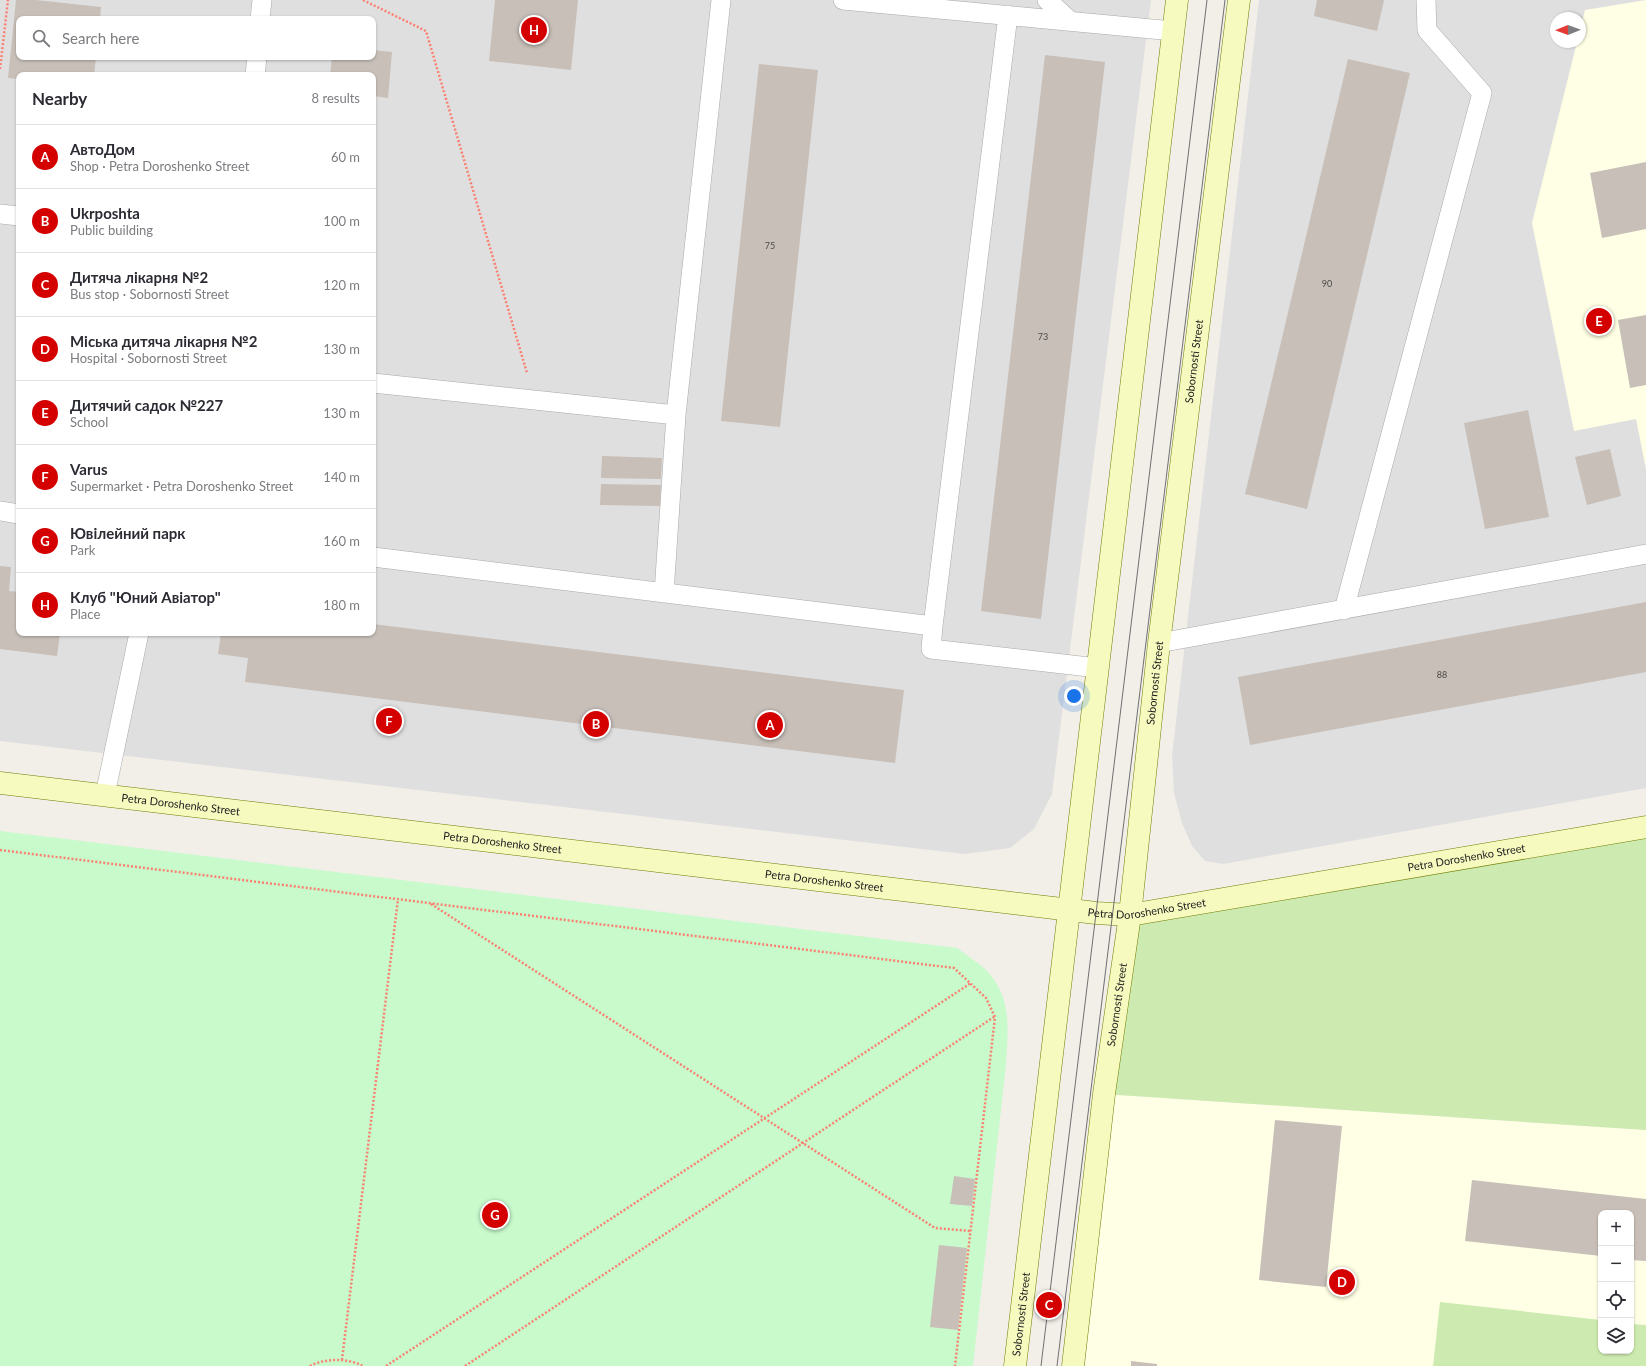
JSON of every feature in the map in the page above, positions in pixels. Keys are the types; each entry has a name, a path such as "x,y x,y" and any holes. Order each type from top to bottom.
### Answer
{"main road":[{"name":"Sobornosti Street","path":"1015,1366 1177,0"},
{"name":"Sobornosti Street","path":"1074,1366 1104,1094 1130,915 1159,643 1239,0"},
{"name":"Petra Doroshenko Street","path":"0,782 1130,915 1646,827"}],"lane":[{"path":"260,16 262,0"},
{"path":"664,592 676,415 721,0"},
{"path":"843,0 1173,31"},
{"path":"1047,0 1070,21"},
{"path":"1344,610 1482,93 1427,30 1426,0"},
{"path":"1008,15 931,649 1098,668"},
{"path":"255,72 257,60"},
{"path":"0,214 16,216"},
{"path":"376,384 676,415"},
{"path":"0,511 16,514"},
{"path":"1159,643 1646,554"},
{"path":"376,557 933,626"},
{"path":"105,795 138,636"}],"path":[{"path":"0,69 8,0"},
{"path":"363,0 426,31 535,400"},
{"path":"0,850 954,968 986,998 995,1017 955,1366"},
{"path":"342,1360 398,899"},
{"path":"430,903 936,1228 971,1231"},
{"path":"386,1366 971,983"},
{"path":"465,1366 995,1017"},
{"path":"310,1366 318,1362 342,1360 363,1366"}],"shaded area":[{"path":"0,0 1151,0 1052,794 1034,829 1010,848 964,854 0,741"},
{"path":"1259,0 1646,0 1646,788 1223,864 1205,861 1192,846 1182,823 1174,793 1172,756"},
{"path":"1646,0 1646,469 1636,419 1574,431 1532,223 1576,48 1586,48 1585,10"},
{"path":"1104,1094 1646,1130 1646,1366 1073,1366"}],"green space":[{"path":"1646,827 1646,1130 1104,1094 1130,915"},
{"path":"0,831 957,948 984,968 993,979 1000,990 1004,1001 1008,1026 1006,1064 973,1366 0,1366"},
{"path":"1440,1302 1598,1320 1598,1354 1634,1354 1634,1324 1646,1325 1646,1366 1433,1366"}],"building":[{"path":"16,0 36,0 101,7 100,16 16,16 16,60 96,60 94,72 16,72 16,79 8,78"},
{"path":"495,0 578,0 571,70 489,61"},
{"path":"1317,0 1384,0 1377,31 1314,16"},
{"path":"376,50 392,52 388,98 376,96 376,72 330,72 332,60 376,60"},
{"path":"1045,55 1105,62 1041,619 981,611"},
{"path":"1348,59 1410,73 1307,509 1245,494"},
{"path":"759,64 818,70 780,427 721,421"},
{"path":"1646,162 1646,229 1602,238 1590,173"},
{"path":"1646,315 1646,385 1630,388 1618,320"},
{"path":"1528,410 1549,517 1485,529 1464,423"},
{"path":"1610,449 1621,496 1587,505 1575,457"},
{"path":"602,456 662,458 661,479 601,478"},
{"path":"601,484 661,485 660,506 600,505"},
{"path":"0,566 11,567 9,591 16,592 16,636 60,636 57,656 0,649"},
{"path":"1646,602 1646,672 1250,745 1238,677"},
{"path":"376,624 904,690 895,763 245,682 248,658 218,654 221,636 376,636"},
{"path":"1275,1120 1342,1126 1326,1287 1259,1280"},
{"path":"954,1176 975,1179 972,1206 950,1204"},
{"path":"1472,1180 1646,1199 1646,1261 1634,1260 1634,1210 1598,1210 1598,1256 1465,1241"},
{"path":"939,1245 967,1248 958,1330 930,1327"},
{"path":"1131,1361 1157,1364 1157,1366 1131,1366"}],"tram line":[{"path":"1041,1366 1207,0"},
{"path":"1057,1366 1225,0"}],"place":[{"name":"Клуб \"Юний Авіатор\"","path":"534,30"},
{"name":"Дитячий садок №227","path":"1599,321"},
{"name":"Varus","path":"389,721"},
{"name":"Ukrposhta","path":"596,724"},
{"name":"АвтоДом","path":"770,725"},
{"name":"Ювілейний парк","path":"495,1215"},
{"name":"Міська дитяча лікарня №2","path":"1342,1282"},
{"name":"Дитяча лікарня №2","path":"1049,1305"}]}
